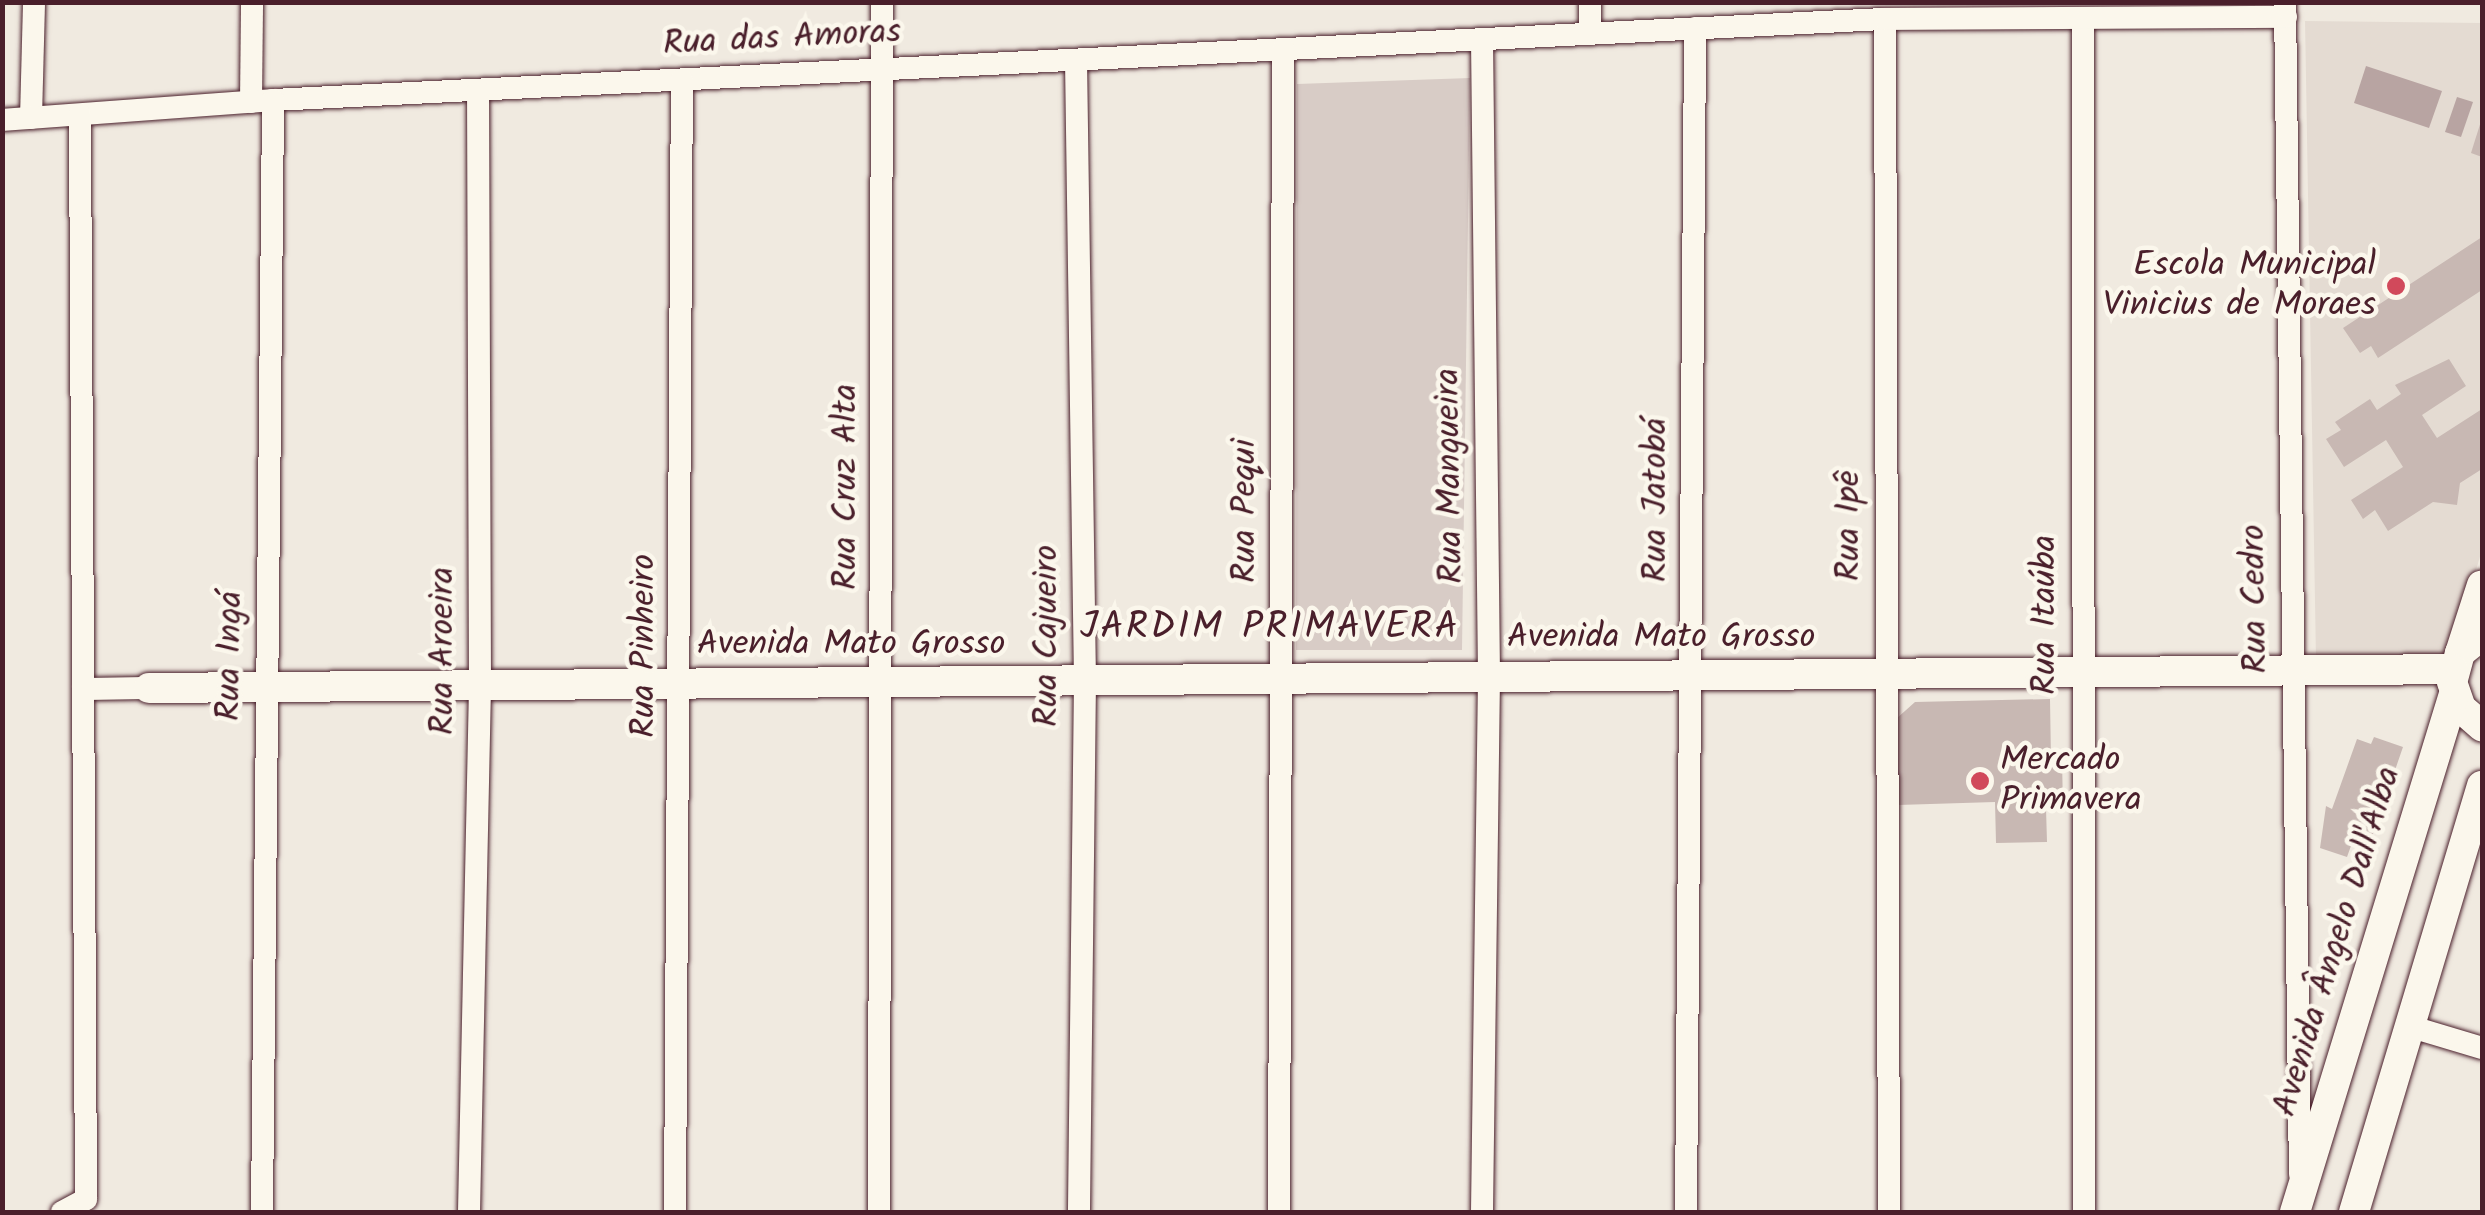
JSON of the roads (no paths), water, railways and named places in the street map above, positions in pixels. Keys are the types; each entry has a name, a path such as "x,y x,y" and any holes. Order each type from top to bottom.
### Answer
{"street":[{"path":"30,118 34,2"},
{"name":"Rua Ingá","path":"252,2 262,101 262,1212"},
{"name":"Rua Cruz Alta","path":"878,1212 882,2"},
{"path":"1590,2 1590,33"},
{"name":"Rua das Amoras","path":"2,120 262,101 1590,33 1885,19 2082,18 2286,10"},
{"name":"Rua Cedro","path":"2286,10 2297,1203"},
{"name":"Rua Itaúba","path":"2082,18 2084,1212"},
{"name":"Rua Ipê","path":"1885,19 1884,674 1889,1212"},
{"name":"Rua Jatobá","path":"1686,1212 1695,28"},
{"name":"Rua Mangueira","path":"1482,39 1488,677 1482,1212"},
{"name":"Rua Pequi","path":"1279,1212 1282,49"},
{"name":"Rua Cajueiro","path":"1076,60 1085,680 1079,1212"},
{"name":"Rua Pinheiro","path":"675,1212 682,80"},
{"name":"Rua Aroeira","path":"468,1212 480,685 478,90"},
{"path":"62,1212 86,1200 80,115"},
{"name":"Avenida Ângelo Dall'Alba","path":"2297,1203 2462,663 2482,585"},
{"path":"2462,663 2482,726"},
{"name":"Avenida Mato Grosso","path":"149,688 2292,670 2462,663"},
{"path":"83,689 149,688"},
{"path":"2354,1212 2482,786"},
{"path":"2412,1027 2482,1048"}],"place":[{"name":"Escola Municipal Vinicius de Moraes","path":"2396,286"},
{"name":"Mercado Primavera","path":"1980,781"}],"district":[{"name":"JARDIM PRIMAVERA","path":"1270,629"}]}
